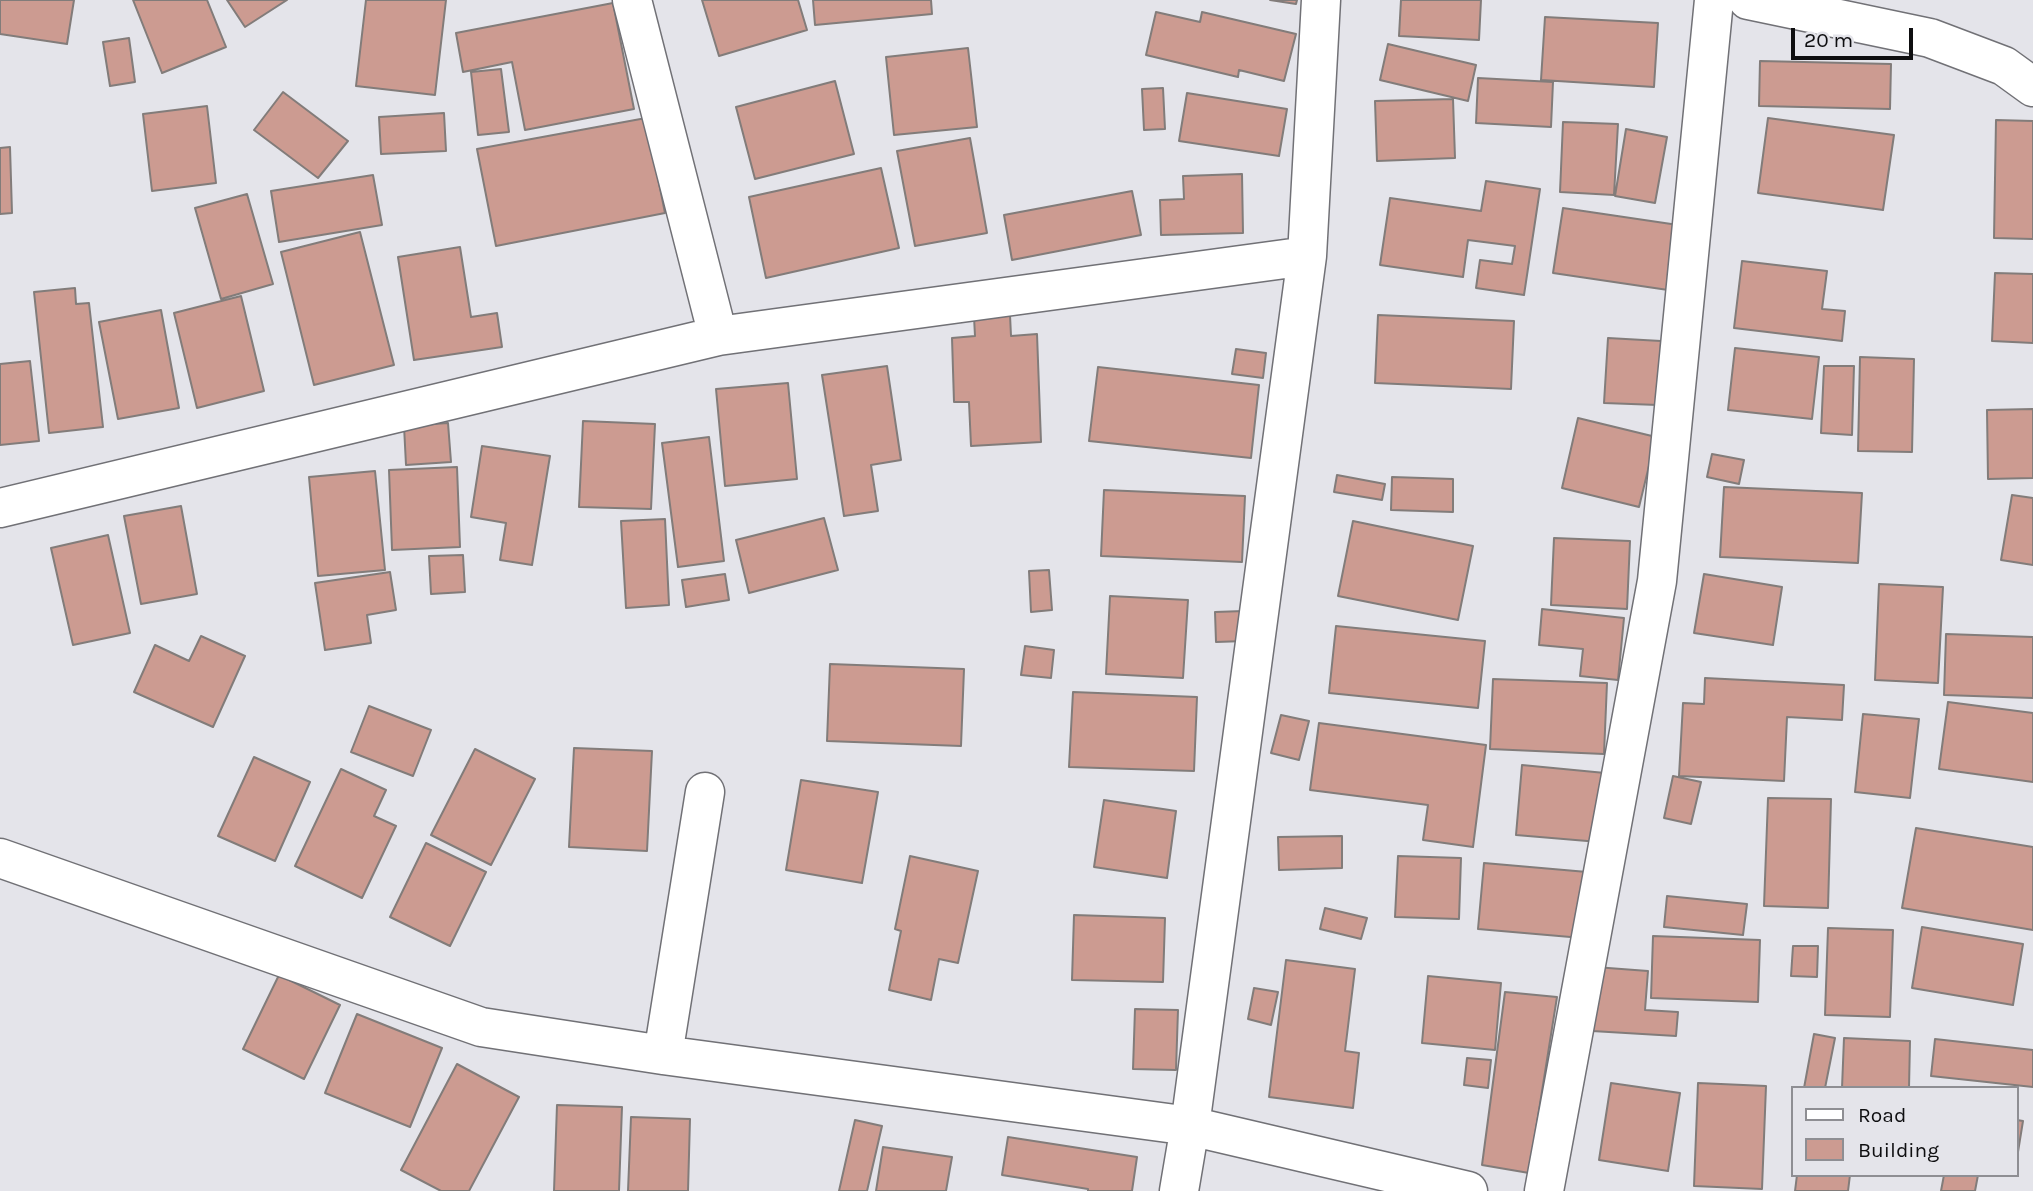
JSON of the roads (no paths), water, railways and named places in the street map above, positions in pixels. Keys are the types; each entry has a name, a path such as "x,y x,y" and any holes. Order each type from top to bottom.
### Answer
{"street":[{"path":"632,0 718,337"},
{"path":"1178,1191 1190,1126 1307,256 1321,0"},
{"path":"1544,1191 1657,581 1714,0"},
{"path":"1748,0 1930,38 2004,66 2033,86"},
{"path":"0,508 718,337 1307,256"},
{"path":"663,1055 705,792"},
{"path":"0,858 481,1027 663,1055 1190,1126 1468,1191"}]}
